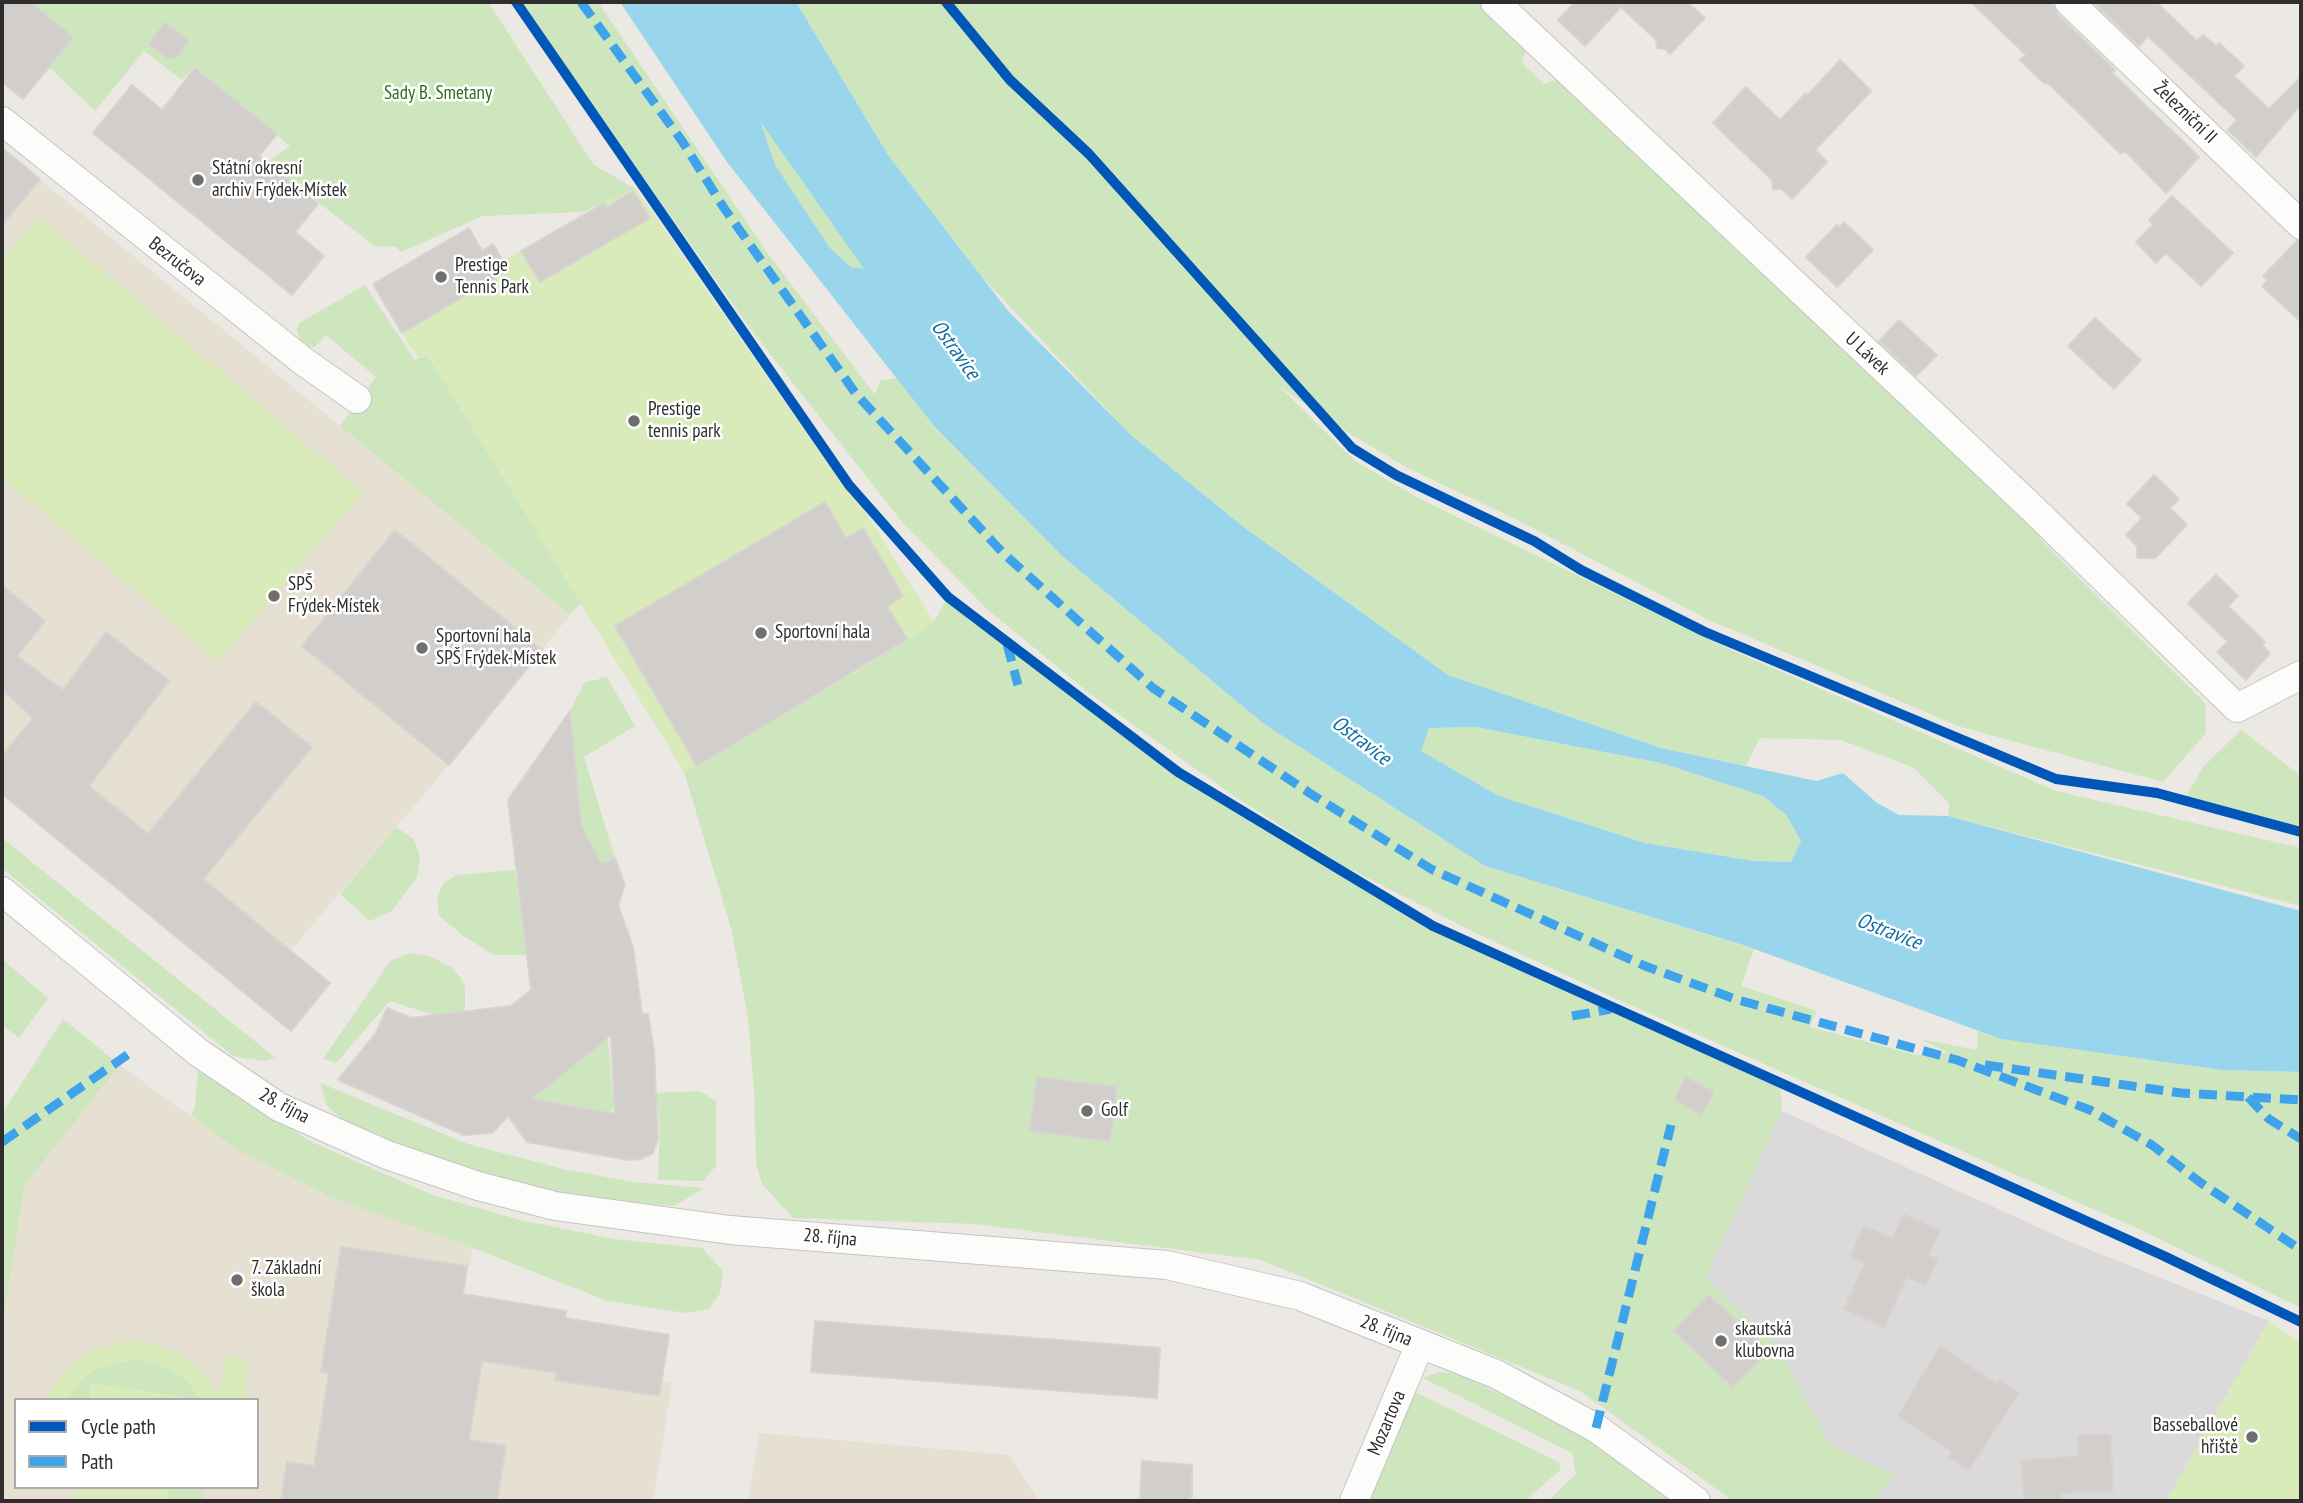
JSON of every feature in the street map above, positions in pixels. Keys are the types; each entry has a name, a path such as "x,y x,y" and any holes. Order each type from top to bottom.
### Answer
{"street":[{"name":"U Lávek","path":"1495,2 2031,507 2237,708 2301,675"},
{"name":"Železniční II","path":"2069,2 2301,225"},
{"name":"Bezručova","path":"2,121 303,361 357,398"},
{"name":"28. října","path":"2,891 199,1052 279,1107 387,1155 478,1186 555,1206 730,1230 1167,1265 1300,1296 1496,1374 1595,1428 1696,1501"},
{"name":"Mozartova","path":"1354,1501 1420,1344"}],"shaded area":[{"name":"SPŠ Frýdek-Místek","path":"2,148 570,615 449,765 291,950 330,983 291,1031 2,794"},
{"name":"7. Základní škola","path":"120,1065 234,1148 332,1198 473,1248 463,1294 566,1311 566,1318 669,1335 662,1381 672,1383 653,1501 2,1501 2,1328 25,1185"},
{"path":"1782,1111 2075,1244 2269,1321 2166,1501 1873,1501 1829,1443 1779,1348 1706,1277"},
{"path":"759,1433 1010,1455 1039,1501 748,1501"}],"green space":[{"name":"Sady B. Smetany","path":"5,2 488,2 594,165 636,189 583,212 483,216 401,252 396,247 375,246 276,170 263,165 290,146 195,66 182,80 144,51 95,111 50,68 23,99 2,82 2,6"},
{"path":"520,2 598,2 766,251 875,395 880,381 897,378 934,426 1062,556 1264,724 1485,866 1754,949 1741,986 1817,1011 1810,1027 1917,1055 1948,1053 1920,1039 1977,1050 1978,1031 2001,1039 2222,1070 2301,1072 2301,1308 2141,1230 1619,1000 1476,933 1344,866 1231,794 1093,696 988,610 902,522 746,323"},
{"path":"796,2 1487,2 1528,40 1522,63 1544,84 1556,80 1571,81 2039,523 2040,539 2205,703 2206,733 2163,782 1961,727 1709,620 1513,518 1408,468 1350,434 1279,386 1355,461 1420,499 1729,649 2056,791 2301,848 2301,906 1948,816 1949,803 1914,768 1841,740 1760,738 1746,766 1661,748 1448,675 1241,525 1131,435 984,279 888,155"},
{"path":"723,32 735,32 752,55 788,146 864,209 874,233 875,262 869,269 851,267 830,248 774,165 751,94 723,65 719,46"},
{"name":"Prestige tennis park","path":"636,189 842,484 863,508 934,622 861,669 684,772 428,355 420,359 409,345 373,284 469,228 482,251 503,261 604,203"},
{"path":"39,217 363,492 218,661 2,478 2,261"},
{"path":"365,285 415,360 427,354 581,603 570,615 340,426 376,377 326,335 315,347 310,347 300,341 297,329 299,323"},
{"path":"948,597 1178,772 1433,926 1780,1081 1782,1111 1706,1277 1779,1348 1829,1443 1894,1475 1874,1501 1733,1501 1580,1391 1261,1260 975,1224 793,1218 762,1184 756,1163 748,1018 731,928 684,772 861,669 933,623"},
{"path":"607,677 635,726 584,757 615,858 601,864 581,825 570,711 584,683"},
{"path":"1476,727 1661,763 1763,796 1787,816 1801,841 1792,862 1754,861 1645,843 1499,796 1421,751 1429,728"},
{"path":"2241,730 2301,776 2301,828 2186,796 2203,767"},
{"path":"396,827 414,839 420,857 417,877 392,911 370,921 340,894"},
{"path":"2,838 276,1058 263,1061 233,1056 2,868"},
{"path":"515,870 526,955 494,955 439,916 437,898 443,884 456,875"},
{"path":"411,953 431,957 451,967 465,986 465,1012 434,1015 390,1001 336,1063 323,1059 391,960"},
{"path":"2,959 48,998 19,1038 2,1025"},
{"path":"606,1017 614,1108 609,1113 533,1098 591,1051"},
{"path":"63,1019 120,1065 25,1185 2,1328 2,1114"},
{"path":"198,1071 312,1142 430,1194 520,1220 614,1239 702,1248 723,1271 720,1293 709,1309 685,1313 608,1301 473,1248 332,1198 234,1148 191,1116 195,1106"},
{"path":"320,1083 468,1144 567,1170 634,1182 704,1188 674,1206 583,1197 511,1184 425,1155 343,1120 327,1106"},
{"path":"700,1091 716,1101 716,1166 703,1181 658,1180 660,1128 656,1093"},
{"name":"Basseballové hřiště","path":"2269,1321 2301,1343 2301,1501 2166,1501"},
{"path":"137,1341 159,1345 180,1354 198,1367 219,1397 226,1355 249,1359 243,1398 200,1398 186,1380 171,1369 136,1359 100,1367 84,1377 68,1398 47,1398 73,1363 92,1351 114,1343"},
{"path":"136,1359 171,1369 186,1380 200,1398 172,1398 92,1383 89,1398 68,1398 84,1377 100,1367"},
{"path":"1438,1372 1460,1374 1578,1433 1679,1501 1548,1501 1576,1474 1572,1453 1423,1378"},
{"path":"92,1383 183,1397 183,1398 89,1398"},
{"path":"1411,1390 1559,1462 1561,1469 1525,1501 1366,1501"},
{"path":"75,1489 169,1489 167,1501 73,1501"},
{"path":"169,1489 204,1489 202,1501 167,1501"}],"water":[{"path":"620,2 796,2 888,155 1009,312 1131,435 1241,525 1448,675 1661,748 1816,781 1843,773 1877,803 1899,815 1948,816 2301,911 2301,1072 2222,1070 2001,1039 1746,946 1485,866 1264,724 1062,556 934,426 727,162","holes":["723,32 735,32 752,55 788,146 864,209 874,233 875,262 869,269 851,267 830,248 775,165 751,94 723,65 719,46","1476,727 1661,763 1763,796 1787,816 1801,841 1791,862 1754,861 1645,843 1499,796 1421,751 1429,728"]}],"building":[{"path":"2,2 30,2 73,37 23,99 2,82"},
{"path":"1575,2 1687,2 1705,18 1670,54 1665,49 1657,48 1656,40 1621,7 1585,46 1558,20"},
{"path":"1971,2 2053,2 2057,14 2115,70 2112,73 2199,157 2166,193 2125,151 2121,154 2047,82 2045,84 2020,60 2026,55"},
{"path":"2093,2 2156,2 2197,41 2203,35 2216,46 2219,43 2244,66 2234,76 2269,109 2301,77 2301,104 2256,157 2228,130 2237,120 2148,36 2139,46"},
{"path":"165,22 189,41 176,58 167,58 149,44"},
{"path":"1840,60 1871,91 1815,150 1827,162 1792,199 1782,189 1773,189 1772,180 1713,123 1746,87 1780,120 1806,93 1808,95"},
{"name":"Státní okresní archiv Frýdek-Místek","path":"195,68 277,134 259,156 318,204 295,232 324,256 292,295 93,133 132,85 162,110"},
{"path":"2,148 40,179 2,225"},
{"path":"633,191 650,218 540,282 521,251 604,203 607,207"},
{"path":"2172,196 2233,253 2201,286 2166,253 2156,263 2136,242 2153,225 2149,220"},
{"path":"1844,222 1873,250 1837,287 1806,257 1837,225 1840,227"},
{"name":"Prestige Tennis Park","path":"469,228 482,251 493,244 508,270 402,333 373,284"},
{"path":"2297,241 2301,241 2301,322 2262,286 2268,280 2263,276"},
{"path":"2095,318 2141,360 2114,389 2068,346"},
{"path":"1899,320 1937,355 1916,376 1879,341"},
{"path":"2154,475 2179,499 2170,508 2187,525 2155,558 2137,558 2137,546 2126,535 2142,518 2127,504"},
{"name":"Sportovní hala","path":"825,502 846,538 863,528 903,596 887,606 907,639 697,766 615,626"},
{"name":"Sportovní hala SPŠ Frýdek-Místek","path":"395,530 542,650 449,765 302,646"},
{"path":"2216,575 2238,596 2228,606 2265,642 2262,645 2270,653 2246,680 2217,652 2228,642 2188,603"},
{"path":"2,585 45,621 17,656 63,690 106,632 169,681 89,786 148,834 256,702 312,747 203,879 330,983 291,1031 2,794 2,756 33,718 2,689"},
{"path":"570,711 581,825 601,864 615,858 625,885 618,905 633,947 642,1014 648,1014 654,1051 658,1140 652,1154 640,1159 629,1160 527,1142 508,1116 492,1133 464,1135 338,1080 376,1033 387,1008 411,1018 511,1006 531,990 508,800","holes":["611,1035 615,1114 532,1099"]},
{"path":"1037,1077 1117,1087 1110,1141 1030,1131"},
{"path":"1686,1077 1714,1092 1701,1115 1674,1099"},
{"path":"1904,1214 1940,1231 1929,1255 1938,1259 1926,1286 1907,1277 1884,1327 1844,1309 1865,1263 1850,1256 1864,1226 1892,1238"},
{"path":"341,1247 467,1266 463,1294 566,1311 565,1318 669,1335 659,1396 555,1380 557,1373 482,1361 469,1440 506,1446 497,1501 281,1501 287,1462 314,1466 329,1373 321,1372"},
{"name":"skautská klubovna","path":"1709,1295 1768,1351 1733,1387 1674,1331"},
{"path":"815,1321 1160,1348 1157,1398 811,1372"},
{"path":"1940,1346 1996,1384 1999,1380 2019,1393 1969,1470 1948,1457 1952,1452 1898,1416"},
{"path":"2111,1434 2113,1491 2062,1493 2063,1501 2024,1501 2021,1460 2078,1456 2078,1435"},
{"path":"1142,1461 1192,1465 1192,1497 1189,1497 1188,1501 1140,1501"}],"waterway":[{"name":"Ostravice","path":"708,2 915,296"}],"marked path":[{"path":"581,2 682,141 724,208 856,394 1003,553 1153,688 1311,794 1431,869 1645,966 1738,1000 1957,1060 2090,1110 2152,1145 2201,1183 2301,1250"},
{"path":"1007,644 1018,685"},
{"path":"1572,1016 1611,1009"},
{"path":"2,1142 130,1053"},
{"path":"1985,1065 2181,1093 2301,1100"},
{"path":"2248,1097 2269,1119 2301,1139"},
{"path":"1596,1428 1671,1125"}],"cycle path":[{"path":"516,2 849,485 948,597 1178,772 1433,926 2164,1256 2301,1322"},
{"path":"946,2 1010,80 1089,154 1352,448 1396,475 1534,541 1581,570 1705,632 2056,779 2157,793 2301,832"}],"place":[{"name":"Státní okresní archiv Frýdek-Místek","path":"198,180"},
{"name":"Prestige Tennis Park","path":"441,277"},
{"name":"Prestige tennis park","path":"634,421"},
{"name":"SPŠ Frýdek-Místek","path":"274,596"},
{"name":"Sportovní hala","path":"761,633"},
{"name":"Sportovní hala SPŠ Frýdek-Místek","path":"422,648"},
{"name":"Golf","path":"1087,1111"},
{"name":"7. Základní škola","path":"237,1280"},
{"name":"skautská klubovna","path":"1721,1341"},
{"name":"Basseballové hřiště","path":"2252,1437"}]}
